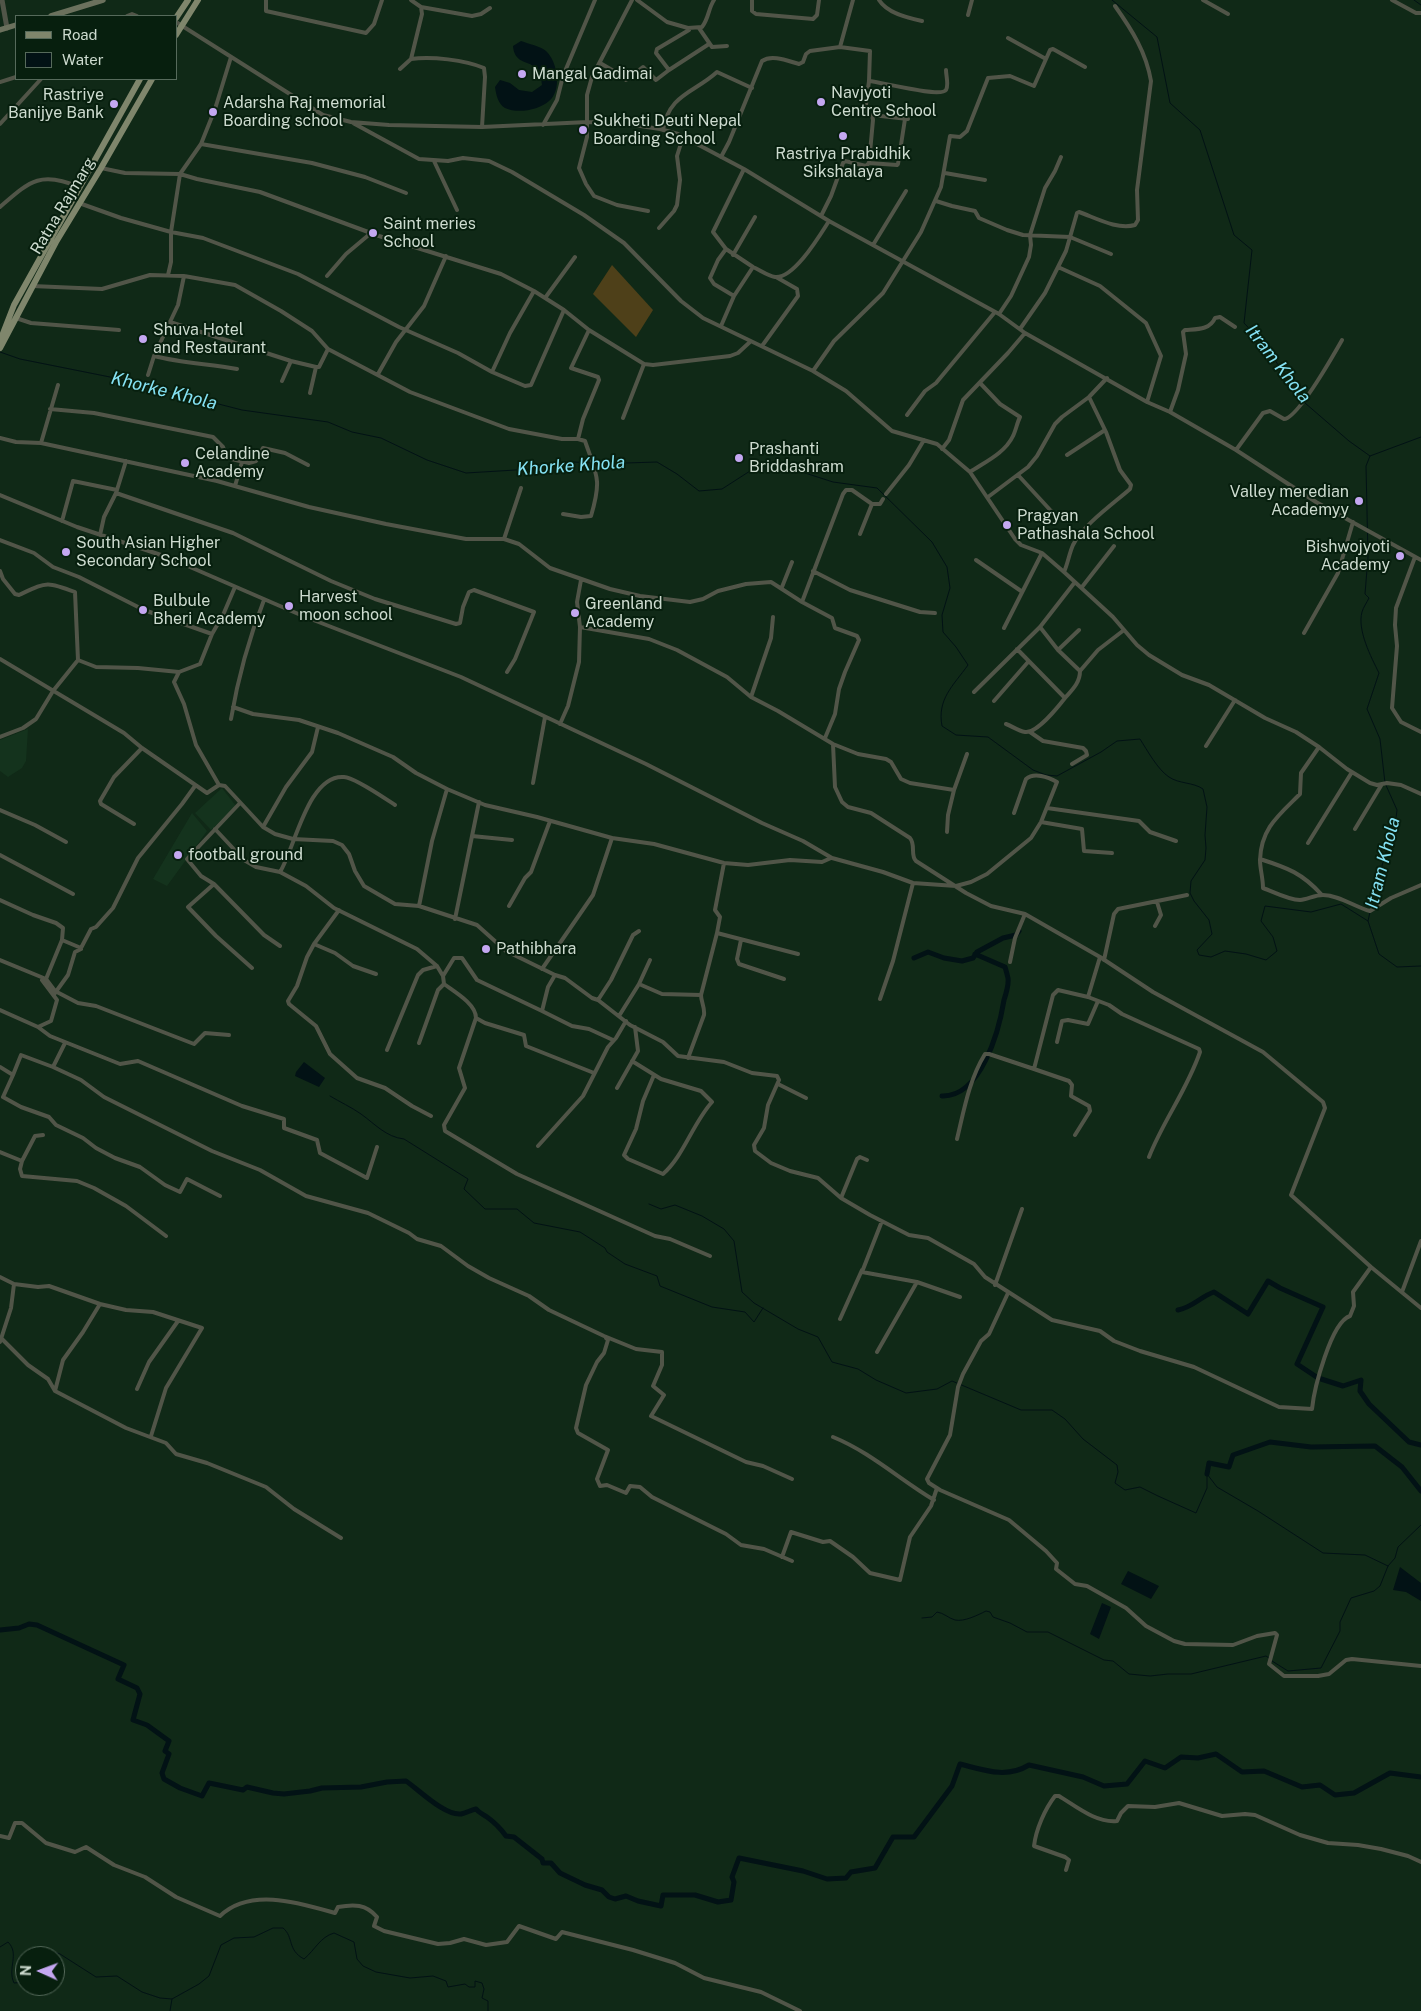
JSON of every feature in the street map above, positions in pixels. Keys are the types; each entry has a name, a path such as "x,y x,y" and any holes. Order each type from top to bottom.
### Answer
{"main road":[{"path":"54,15 103,0"},
{"path":"178,15 188,0"},
{"path":"179,24 198,0"},
{"path":"3,29 15,25"},
{"name":"Ratna Rajmarg","path":"0,348 14,305 139,80"},
{"name":"Ratna Rajmarg","path":"2,340 79,203 151,80"}],"street":[{"path":"266,0 266,11 366,33 374,24 382,0"},
{"path":"411,0 421,7 472,16 481,14 490,8"},
{"path":"543,125 557,100 564,76 594,0"},
{"path":"632,0 592,78 587,96 587,137 579,168 594,196 617,205 648,211"},
{"path":"637,0 666,22 688,28 702,27 707,20 708,8 714,0"},
{"path":"752,0 751,8 756,14 813,19 818,15 819,0"},
{"path":"840,47 854,0"},
{"path":"879,0 883,6 907,18 922,22"},
{"path":"968,15 972,0"},
{"path":"1203,0 1228,14"},
{"path":"1392,0 1421,14"},
{"path":"2,3 3,29"},
{"path":"1020,329 1045,293 1066,251 1075,215 1079,212 1117,226 1135,225 1138,220 1137,190 1151,81 1148,64 1136,35 1116,6"},
{"path":"400,69 411,60 422,14 421,7"},
{"path":"179,24 323,114 351,122 380,136 411,156 434,160 463,158 489,161 512,172 584,215 624,243 681,301 703,318 786,356 813,371 846,391 892,431 938,444 970,472 1015,539 1021,544 1042,553 1064,572 1148,655 1182,675 1209,685 1265,718 1296,732 1352,772 1374,785 1385,783 1401,785 1421,794"},
{"path":"670,70 656,53 657,49 678,38 688,28"},
{"path":"699,28 709,44 716,48 727,46"},
{"path":"1008,38 1046,59"},
{"path":"600,63 626,80 643,66 656,80 709,44"},
{"path":"720,156 729,142 762,60 767,57 798,64 803,62 806,54 810,52 840,47 870,51 865,112 872,115 906,119 898,164 869,163 866,166 845,161 842,163 831,196 821,216"},
{"path":"813,371 834,341 883,293 921,232 936,200 945,173 950,136 960,137 967,131 988,78 1010,76 1034,86 1050,50 1053,49 1085,67"},
{"path":"168,275 171,262 171,232 180,174 201,144 215,109 231,57"},
{"path":"411,60 451,61 474,64 484,68 482,127"},
{"path":"869,81 892,84 926,93 941,93 945,92 947,88 946,70"},
{"path":"663,130 665,117 672,105 692,89 705,83 717,72 752,88"},
{"path":"0,82 15,77"},
{"path":"0,124 40,80"},
{"path":"869,163 872,115"},
{"path":"351,122 389,125 482,127 588,122 627,124 663,130 683,137 744,169 829,221 997,313 1025,333 1147,402 1170,412 1236,450 1316,502 1421,560"},
{"path":"659,228 677,205 680,180 678,156 683,137"},
{"path":"201,144 312,164 365,176 406,192"},
{"path":"907,415 926,391 936,383 1012,296 1029,256 1030,235 1045,188 1061,157"},
{"path":"434,160 457,210"},
{"path":"101,168 125,172 180,174 217,184 260,192 371,233 501,274 534,291 564,310 589,330 644,364 653,365 730,356 738,353 751,341"},
{"path":"744,169 713,232 733,255 797,289 798,296 762,346"},
{"path":"945,173 985,180"},
{"path":"0,207 27,184 47,179 60,180 79,187"},
{"path":"873,245 906,191"},
{"path":"936,200 952,206 969,208 975,211 979,218 1007,230 1030,235 1070,237 1111,254"},
{"path":"79,203 121,218 171,232 203,238 298,274 399,327 458,353 492,372 524,386 531,385 564,310"},
{"path":"733,255 755,218"},
{"path":"776,277 790,271 814,246 829,221"},
{"path":"327,276 346,254 371,233"},
{"path":"726,249 718,260 710,278 714,284 734,296"},
{"path":"378,374 396,342 424,306 446,256"},
{"path":"545,298 575,257"},
{"path":"1058,266 1100,286 1146,323 1161,356 1147,402"},
{"path":"721,326 734,296 753,267"},
{"path":"32,286 102,289 150,275 184,276 235,285 312,331 328,348 421,396 509,429 562,439 584,441 597,472 596,499 591,516 581,517 563,514"},
{"path":"148,375 154,356 178,305 184,276"},
{"path":"492,372 510,333 534,291"},
{"path":"1170,412 1178,390 1186,354 1183,332 1185,330 1207,328 1213,324 1215,318 1220,317 1235,326"},
{"path":"16,318 31,322 120,330"},
{"path":"170,322 291,361 316,367"},
{"path":"578,439 583,420 599,380 571,368 589,330"},
{"path":"942,449 949,440 963,400 980,384 1025,333"},
{"path":"1236,450 1263,413 1270,411 1288,419 1306,399 1342,340"},
{"path":"310,393 316,367 319,367 328,348"},
{"path":"154,356 237,369"},
{"path":"282,381 291,361"},
{"path":"624,418 644,364"},
{"path":"988,497 1018,475 1037,456 1062,416 1089,397 1107,378"},
{"path":"970,472 1004,449 1013,436 1020,417 1000,404 980,384"},
{"path":"41,443 58,385"},
{"path":"1064,572 1069,562 1073,545 1084,530 1130,489 1129,481 1120,470 1105,430 1089,397"},
{"path":"50,409 94,413 213,437 223,446 227,458 242,462 256,461 263,448 285,453 308,466"},
{"path":"1068,455 1105,430"},
{"path":"0,438 16,442 41,443 126,461 234,486 309,507 386,524 466,539 504,539 519,544 550,568 581,580 640,596 690,602 703,599 718,591 746,584 771,582 832,618 835,628 857,636 859,640 845,672 835,714 825,738"},
{"path":"886,494 909,466 924,440"},
{"path":"100,535 104,517 117,491 126,461"},
{"path":"234,486 242,462"},
{"path":"1018,475 1052,512"},
{"path":"62,521 72,481 117,491 233,532 331,581 375,599 456,624 460,624 463,607 469,592 474,590 534,612 515,659 507,672"},
{"path":"504,539 521,488"},
{"path":"802,602 846,490 852,490 872,504 880,504 883,499"},
{"path":"0,494 62,521 168,557 264,600 461,677 803,841 832,858 883,872 913,883 956,886 971,882 987,874 1031,838 1042,822 1057,782 1034,774 1026,778 1014,813"},
{"path":"860,534 872,504"},
{"path":"1304,633 1338,573 1353,522"},
{"path":"0,540 34,553 53,567 86,580 144,610 212,634"},
{"path":"1082,588 1114,546"},
{"path":"1004,628 1021,591 1042,553"},
{"path":"1415,557 1396,608 1397,646 1392,708 1401,722 1420,730"},
{"path":"976,560 1021,591"},
{"path":"782,587 792,562"},
{"path":"0,570 3,579 15,594 19,595 42,584 51,583 75,592 78,660 53,691 36,719 22,728 0,737"},
{"path":"813,571 850,590 920,612 935,613"},
{"path":"560,724 568,706 579,662 580,627 577,602 581,580"},
{"path":"974,692 1040,626 1075,582"},
{"path":"78,660 96,667 179,672 200,664 235,587"},
{"path":"231,719 239,675 264,600"},
{"path":"751,697 771,638 773,617"},
{"path":"1040,626 1058,650 1080,671"},
{"path":"580,627 649,639 668,647 704,663 726,677 751,697 833,744 858,754 886,759 891,762 901,779 910,783 954,790"},
{"path":"1058,650 1079,630"},
{"path":"1030,732 1044,721 1065,698 1080,678 1080,671 1098,650 1124,630"},
{"path":"1017,649 1065,698"},
{"path":"0,660 124,733 194,786 207,793 219,785 225,786 263,827 275,834 293,839 333,841 342,845 349,854 355,871 364,886 395,904 419,906 477,925 506,951 542,970 566,978 635,1027 663,1042 678,1056 724,1062 752,1073 777,1076 778,1084 768,1105 764,1128 754,1145 755,1151 771,1163 790,1171 818,1178 841,1198 882,1221 908,1235 928,1238 974,1264 995,1285 1052,1320 1100,1331 1114,1340 1140,1350 1194,1367 1278,1407 1312,1409 1318,1378 1338,1326 1345,1318 1350,1316 1354,1306 1353,1292 1371,1267"},
{"path":"994,701 1028,662"},
{"path":"179,672 174,682 176,689 184,704 196,745 219,785"},
{"path":"1206,746 1235,700"},
{"path":"233,707 253,714 298,720 338,733 393,757 416,773 447,789 479,802 612,838 654,844 724,863 748,865 790,860 822,862 832,858"},
{"path":"532,784 545,716"},
{"path":"1006,724 1024,732 1030,732 1043,741 1083,748 1086,755 1072,764"},
{"path":"263,827 286,787 312,752 318,727"},
{"path":"833,744 835,787 842,802 848,807 871,813 910,838 913,841 914,859 991,906 1025,914 1100,957 1153,992 1263,1052 1323,1102 1325,1108 1291,1195 1371,1267 1421,1308"},
{"path":"1319,747 1301,773 1300,794 1274,819 1267,830 1260,859 1263,888 1297,900 1322,895 1343,900 1356,908 1370,912 1391,898 1421,884"},
{"path":"134,824 101,804 100,801 114,777 142,748"},
{"path":"947,832 948,815 954,790 966,754"},
{"path":"1308,843 1352,772"},
{"path":"280,872 290,852 300,822 322,784 345,777 375,792 395,805"},
{"path":"1355,829 1385,783"},
{"path":"55,991 68,975 75,952 81,948 91,929 96,927 114,908 138,858 182,804 194,786"},
{"path":"419,906 432,841 447,789"},
{"path":"455,919 479,802"},
{"path":"240,803 187,859 201,876 214,884 264,935 280,946"},
{"path":"1047,808 1139,821 1150,832 1176,841"},
{"path":"0,810 36,825 66,842"},
{"path":"509,906 525,878 531,872 550,821"},
{"path":"1042,822 1082,829 1084,851 1112,853"},
{"path":"215,829 244,860 256,867 280,872 306,886 339,910 417,949 437,966 444,984 461,996 474,1009 476,1018 459,1068 464,1088 444,1125 445,1131 517,1174 655,1236 670,1239 710,1256"},
{"path":"472,836 512,840"},
{"path":"542,970 593,895 612,838"},
{"path":"0,855 73,894"},
{"path":"1260,859 1283,867 1307,879 1322,895"},
{"path":"688,1058 704,1015 701,994 720,917 715,910 724,863"},
{"path":"880,998 893,960 913,883"},
{"path":"214,884 188,908 252,968"},
{"path":"1104,960 1115,912 1118,909 1187,895"},
{"path":"0,900 56,923 62,928 62,940 46,979 42,980 57,1000"},
{"path":"1155,926 1161,915 1157,902"},
{"path":"339,910 314,944 297,986 288,1001 289,1004 316,1026 330,1054 357,1078 385,1088 431,1116"},
{"path":"1010,962 1015,938 1025,914"},
{"path":"598,1000 611,980 633,935 639,931"},
{"path":"717,933 798,954"},
{"path":"62,940 81,948"},
{"path":"740,940 737,958 739,964 784,979"},
{"path":"314,944 335,953 353,966 376,974"},
{"path":"1088,997 1100,957"},
{"path":"442,976 454,958 462,958 477,980 572,1026 588,1029 613,1040"},
{"path":"0,960 46,979 55,991 57,1000 51,1021 38,1027"},
{"path":"620,1016 639,984 650,960"},
{"path":"387,1050 418,975 423,970 437,966"},
{"path":"542,1011 548,987 555,975"},
{"path":"419,1043 438,990 444,984"},
{"path":"639,984 662,994 701,994"},
{"path":"1034,1069 1055,992 1058,990 1098,1000 1122,1014 1199,1049 1200,1052 1189,1082 1153,1144 1149,1157"},
{"path":"55,991 78,1003 96,1006 194,1044 206,1033 229,1035"},
{"path":"1057,1042 1062,1021 1068,1020 1088,1024 1098,1000"},
{"path":"0,1012 38,1027 50,1036 65,1043 120,1064 138,1061 242,1106 284,1119 284,1128 317,1140 320,1153 367,1178 377,1147"},
{"path":"476,1018 485,1023 524,1035 526,1046 594,1073"},
{"path":"538,1146 583,1096 608,1047 626,1021"},
{"path":"617,1088 638,1051 635,1027"},
{"path":"53,1067 65,1043"},
{"path":"220,1196 187,1179 180,1192 165,1185 140,1167 115,1158 96,1148 83,1138 56,1125 49,1117 3,1097 21,1054 81,1080 104,1097 219,1154 260,1170 306,1196 368,1213 409,1233 417,1239 441,1246 468,1266 489,1278 529,1296 549,1310 604,1336 636,1349 662,1352 662,1365 653,1386 664,1395 651,1416 746,1462 763,1466 792,1479"},
{"path":"957,1139 966,1100 977,1066 985,1054 1069,1081 1072,1084 1072,1096 1089,1106 1090,1111 1075,1135"},
{"path":"632,1061 671,1083 689,1086 701,1091 712,1102 700,1114 677,1156 663,1174 628,1159 624,1155 636,1129 643,1101 654,1075"},
{"path":"0,1067 13,1074"},
{"path":"778,1084 806,1098"},
{"path":"43,1135 35,1136 22,1161 20,1169 22,1176 77,1181 94,1188 126,1206 166,1236"},
{"path":"0,1152 22,1161"},
{"path":"841,1198 857,1159 860,1157 867,1160"},
{"path":"995,1285 1022,1209"},
{"path":"840,1319 882,1221"},
{"path":"1402,1292 1421,1242"},
{"path":"862,1270 863,1272 917,1282 960,1297"},
{"path":"0,1277 14,1284 38,1287 49,1286 100,1304 126,1310 153,1312 202,1328 166,1388 151,1436"},
{"path":"878,1352 917,1282"},
{"path":"14,1284 11,1308 1,1341 48,1379 55,1392 126,1428 166,1442 176,1454 207,1463 266,1487 294,1509 341,1538"},
{"path":"1008,1293 989,1334 980,1341 960,1380 950,1435 927,1479 929,1483 1009,1520 1046,1551 1057,1563 1056,1569 1075,1584 1087,1586 1126,1608 1146,1626 1174,1641 1185,1644 1233,1645 1258,1636 1275,1633 1277,1635 1269,1664 1284,1676 1318,1676 1329,1674 1346,1660 1352,1659 1421,1666"},
{"path":"55,1392 63,1360 84,1332 100,1304"},
{"path":"137,1389 149,1362 178,1321"},
{"path":"604,1336 608,1340 604,1353 597,1362 586,1385 576,1428 578,1433 608,1450 597,1479 600,1486 607,1485 626,1493 630,1486 640,1487 652,1497 726,1534 741,1544 764,1549 792,1561"},
{"path":"832,1437 855,1446 881,1466 887,1468 934,1500"},
{"path":"782,1557 791,1532 823,1542 830,1541 853,1557 870,1573 900,1580 912,1532 926,1516 938,1488"},
{"path":"1066,1870 1069,1860 1065,1857 1034,1846 1037,1832 1047,1809 1056,1796 1060,1796 1095,1817 1114,1821 1117,1821 1121,1813 1128,1806 1150,1807 1179,1803 1222,1816 1255,1815 1300,1835 1328,1843 1381,1849 1408,1856 1421,1862"},
{"path":"0,1836 9,1838 15,1823 22,1823 46,1842 74,1852 86,1847 114,1865 145,1877 176,1897 220,1916 227,1910 265,1899 298,1902 335,1913 338,1907 359,1905 371,1910 377,1917 374,1926 384,1931 438,1944 464,1939 486,1945 507,1942 519,1926 556,1939 562,1932 675,1963 704,1978 761,1992 800,2011"}],"shaded area":[{"path":"612,265 653,310 636,337 593,294"},
{"path":"28,729 26,761 22,768 8,777 0,771 0,740"},
{"path":"222,788 236,806 211,830 195,813"},
{"name":"football ground","path":"192,813 207,831 167,886 153,879"}],"water":[{"path":"521,41 538,46 546,51 556,69 557,84 553,96 545,104 528,110 516,111 505,108 499,101 495,87 500,80 510,83 519,90 532,92 542,85 541,75 537,69 518,58 515,54 513,46"},
{"path":"304,1062 325,1078 319,1087 295,1076"},
{"path":"1400,1567 1421,1583 1421,1601 1406,1592 1393,1590"},
{"path":"1128,1571 1159,1586 1151,1599 1121,1584"},
{"path":"1102,1603 1111,1607 1099,1639 1090,1634"}],"waterway":[{"name":"Itram Khola","path":"1112,0 1157,37 1170,103 1200,130 1234,235 1252,250 1244,323 1264,344 1302,400"},
{"name":"Itram Khola","path":"1414,0 1421,5"},
{"name":"Khorke Khola","path":"0,352 20,359 125,380 242,410 328,422 352,432 381,438 427,460 466,473 532,469 574,462 591,463"},
{"name":"Itram Khola","path":"1305,403 1349,441 1370,456 1366,466 1368,557 1365,594 1369,598 1363,610 1361,627 1379,673 1367,709 1380,739 1385,783 1397,810 1395,826 1384,858 1371,909"},
{"path":"1370,456 1421,437"},
{"name":"Khorke Khola","path":"595,464 657,462 699,491 722,489 750,471 774,463 833,482 877,488 932,542 947,567 950,588 942,615 943,632 968,665 944,700 941,716 942,726 956,735 988,737 1033,770 1046,775 1057,776 1117,741 1140,739 1153,760 1165,774 1177,781 1203,789 1207,807 1205,860 1191,881 1190,893 1209,920 1212,934 1197,950 1199,955 1211,957 1225,951 1246,954 1266,960 1277,951 1273,937 1261,921 1265,906 1311,912 1341,904 1368,921"},
{"name":"Itram Khola","path":"1370,912 1368,921 1379,954 1397,967 1421,966"},
{"path":"914,958 928,952 944,958 962,961 973,958 977,952 1003,938 1016,935 1019,931"},
{"path":"942,1096 956,1093 967,1086 977,1074 986,1060 1002,1013 1008,984 1005,967 975,954"},
{"path":"330,1096 357,1111 381,1130 392,1136 404,1139 468,1179 464,1189 485,1209 517,1209 534,1223 580,1232 625,1264 657,1276 660,1286 712,1307 745,1312 754,1322 763,1308"},
{"path":"649,1204 661,1209 675,1205 702,1216 724,1229 734,1241 742,1292 754,1303 798,1329 818,1337 832,1362 858,1369 876,1380 906,1393 937,1389 952,1381 1021,1410 1052,1410 1065,1419 1083,1439 1117,1465 1118,1472 1115,1483 1125,1490 1140,1487 1196,1513 1207,1488 1207,1474 1217,1487 1323,1553 1365,1555 1388,1566"},
{"path":"1178,1310 1188,1307 1214,1292 1248,1314 1268,1281 1323,1307 1297,1364 1318,1378 1343,1386 1361,1380 1360,1391 1369,1404 1409,1442 1421,1445"},
{"path":"1207,1474 1209,1463 1229,1467 1233,1455 1270,1442 1311,1447 1375,1446 1402,1467 1421,1491"},
{"path":"1272,1661 1288,1671 1321,1668 1340,1631 1340,1622 1351,1598 1374,1591 1380,1586 1388,1566 1395,1558 1398,1547 1421,1525"},
{"path":"922,1618 932,1617 937,1612 953,1619 963,1620 986,1611 990,1612 993,1617 1027,1632 1048,1632 1104,1660 1113,1661 1129,1674 1150,1676 1191,1674 1266,1656 1269,1658"},
{"path":"0,1630 19,1628 29,1624 37,1625 124,1665 118,1679 137,1688 140,1694 133,1720 147,1725 169,1741 165,1751 169,1754 162,1773 164,1779 180,1788 202,1796 209,1783 243,1790 247,1787 284,1794 322,1788 361,1787 387,1782 406,1781 432,1802 447,1811 461,1814 476,1809 495,1823 506,1836 514,1837 542,1859 543,1863 551,1863 560,1873 585,1885 602,1890 609,1897 615,1899 626,1896 638,1901 661,1906 663,1895 695,1895 718,1902 731,1900 734,1882 732,1877 739,1858 803,1871 827,1879 846,1878 851,1872 875,1868 893,1837 914,1837 952,1786 960,1764 995,1772 1012,1772 1029,1765 1083,1777 1104,1786 1127,1784 1145,1761 1165,1768 1181,1757 1198,1758 1216,1754 1242,1772 1264,1771 1302,1787 1320,1785 1335,1795 1354,1793 1390,1773 1421,1777"},
{"path":"65,1957 96,1977 117,1976 142,1992 160,1998 172,1999 199,1984 209,1976 221,1945 234,1938 254,1937 273,1928 283,1928 289,1935 295,1952 304,1959 321,1941 334,1933 354,1942 357,1959 363,1966 376,1972 410,1978 433,1976 446,1981 448,1987 465,1984 469,1987 475,1987 475,1981 482,1983 484,1989 482,1998 488,2001 488,2011"},
{"path":"0,1947 8,1942 13,1951 12,1977 15,1983"},
{"path":"170,2011 172,1999"}],"place":[{"name":"Mangal Gadimai","path":"522,74"},
{"name":"Navjyoti Centre School","path":"821,102"},
{"name":"Rastriye Banijye Bank","path":"114,104"},
{"name":"Adarsha Raj memorial Boarding school","path":"213,112"},
{"name":"Sukheti Deuti Nepal Boarding School","path":"583,130"},
{"name":"Rastriya Prabidhik Sikshalaya","path":"843,136"},
{"name":"Saint meries School","path":"373,233"},
{"name":"Shuva Hotel and Restaurant","path":"143,339"},
{"name":"Prashanti Briddashram","path":"739,458"},
{"name":"Celandine Academy","path":"185,463"},
{"name":"Valley meredian Academyy","path":"1359,501"},
{"name":"Pragyan Pathashala School","path":"1007,525"},
{"name":"South Asian Higher Secondary School","path":"66,552"},
{"name":"Bishwojyoti Academy","path":"1400,556"},
{"name":"Harvest moon school","path":"289,606"},
{"name":"Bulbule Bheri Academy","path":"143,610"},
{"name":"Greenland Academy","path":"575,613"},
{"name":"football ground","path":"178,855"},
{"name":"Pathibhara","path":"486,949"}]}
